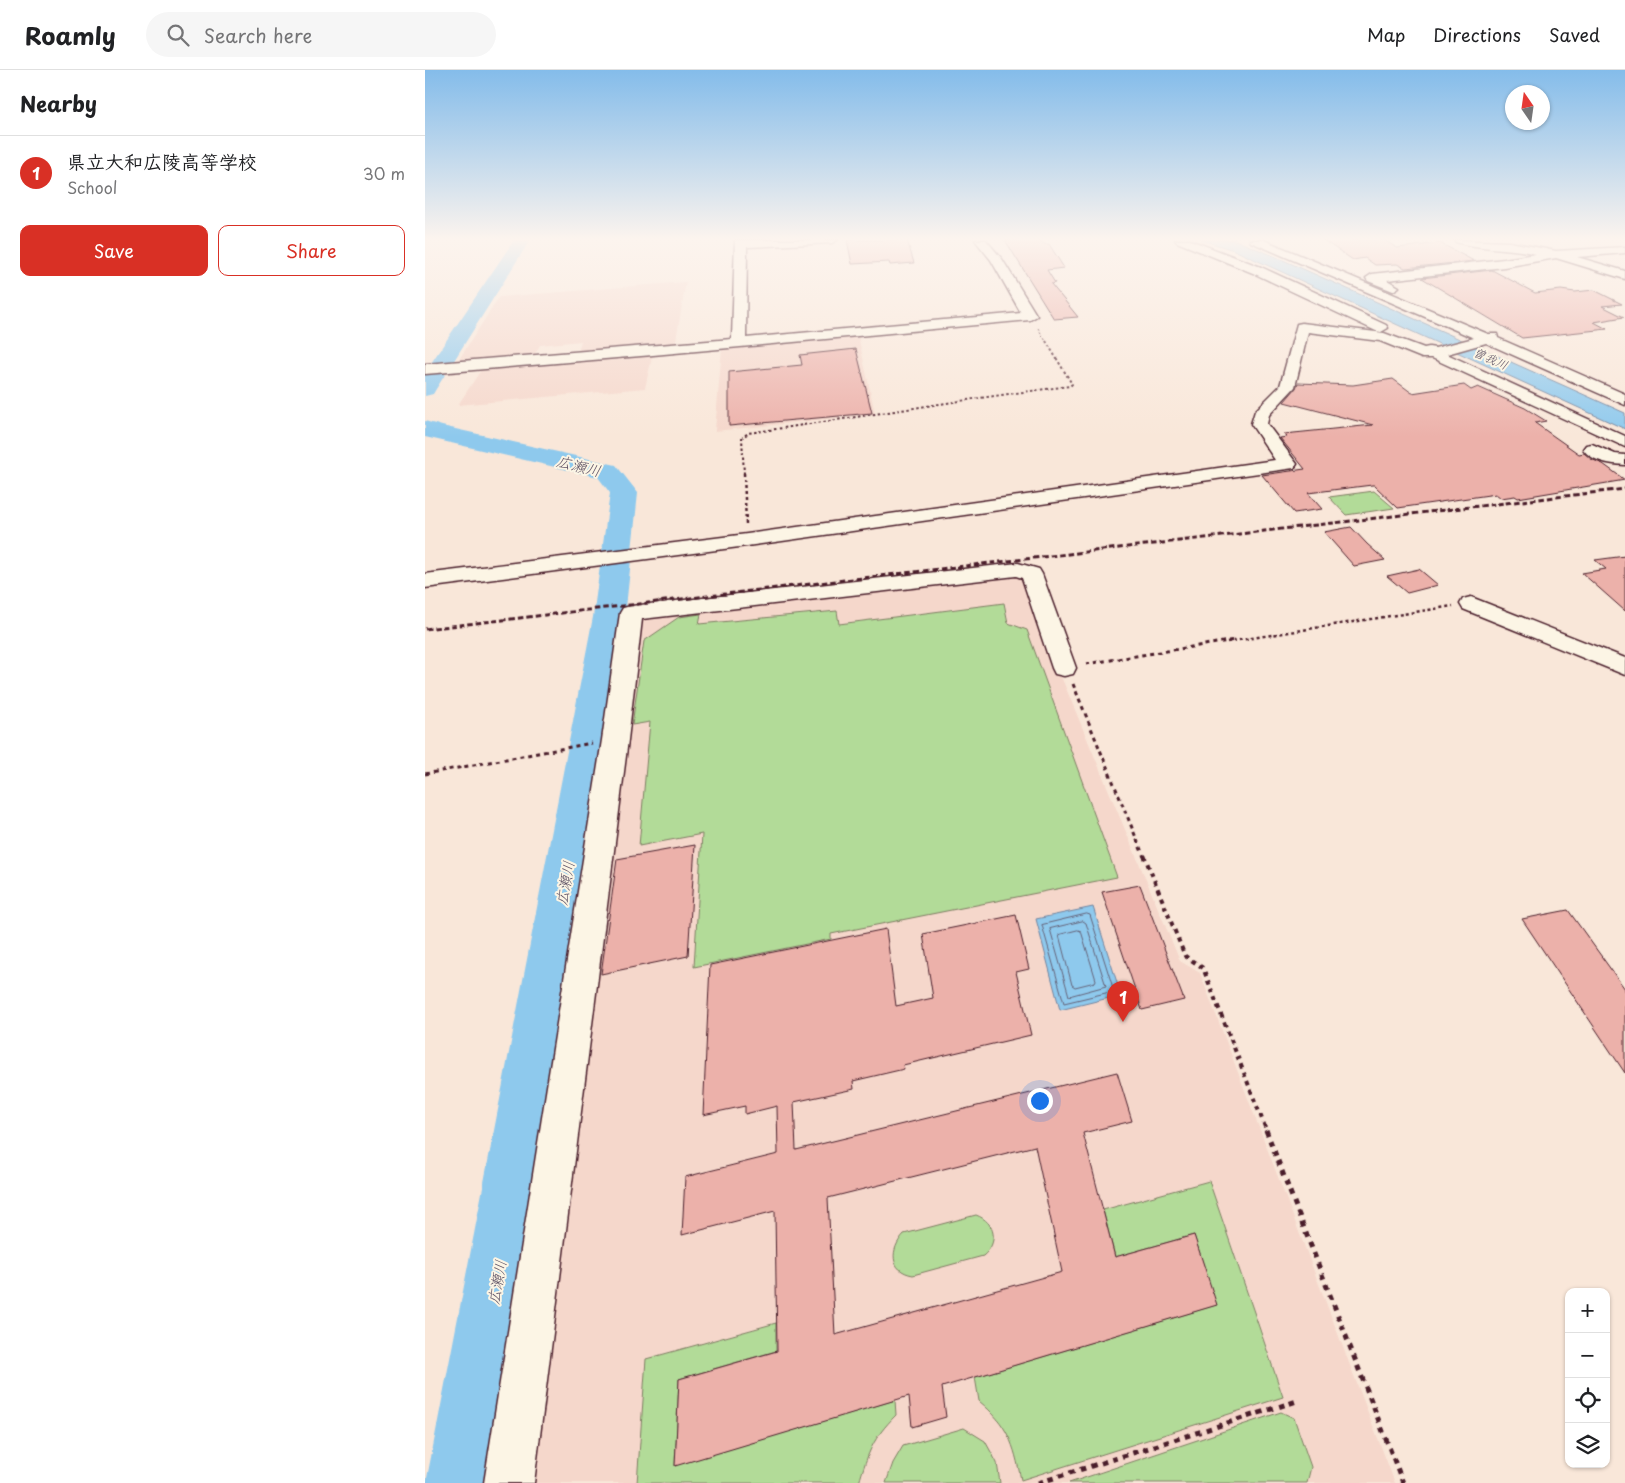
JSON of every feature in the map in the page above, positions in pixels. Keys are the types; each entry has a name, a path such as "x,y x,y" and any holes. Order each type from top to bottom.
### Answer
{"street":[{"path":"739,343 740,306"},
{"path":"425,369 739,343 1030,316 1024,306"},
{"path":"1336,306 1625,442"},
{"path":"1408,306 1625,400"},
{"path":"425,581 747,540 1288,464 1259,424 1261,414 1287,387 1302,327 1363,332 1385,337 1427,355 1487,340 1492,337 1436,306"},
{"path":"1592,449 1611,459 1625,460"},
{"path":"509,1483 606,808 631,614 1018,569 1031,574 1064,668"},
{"path":"1471,604 1625,667"}],"path":[{"path":"747,540 742,438 748,433 874,416 974,398 1070,386 1072,384 1030,316"},
{"path":"1403,1483 1203,968 1185,956 1072,681 1064,668 1471,604"},
{"path":"425,774 575,746"},
{"path":"1038,1483 1300,1400"}],"shaded area":[{"path":"493,306 682,306 675,346 577,355 581,341 540,345 532,359 456,364"},
{"path":"858,335 875,414 715,431 722,348"},
{"path":"653,353 645,388 458,405 483,367"},
{"path":"1011,574 1024,579 1050,667 1060,674 1180,961 1200,973 1395,1483 1307,1483 1311,1467 1281,1412 1069,1483 1000,1483 997,1463 893,1463 886,1483 859,1483 867,1453 881,1430 896,1415 895,1400 975,1377 979,1401 996,1415 1009,1435 1021,1480 1283,1396 1209,1181 1103,1210 1083,1133 1132,1121 1117,1072 796,1150 794,1102 854,1089 853,1081 904,1069 886,929 710,965 704,1115 745,1106 746,1114 777,1106 778,1154 685,1177 682,1235 775,1211 776,1323 646,1359 637,1483 528,1483 636,616","holes":["1004,603 1008,623 831,935 831,939 694,967 702,834 639,846 650,722 632,725 701,614 699,624 837,611 838,624","695,845 688,956 601,974 617,859","1140,885 1184,1000 1142,1010 1102,893","1015,915 1029,969 932,990"]},
{"path":"1035,1146 1062,1272 835,1335 828,1198","holes":["976,1215 985,1218 991,1225 894,1257 898,1240"]}],"green space":[{"path":"1374,491 1394,508 1346,515 1329,497"},
{"path":"1004,603 1008,623 1027,630 1117,877 831,934 831,939 694,967 702,834 639,846 650,722 632,725 644,641 679,617 701,614 699,624 837,611 839,624"},
{"path":"1209,1181 1283,1397 1021,1480 1016,1456 1008,1436 997,1418 979,1401 975,1377 1216,1305 1194,1235 1115,1257 1103,1210"},
{"path":"976,1215 988,1223 993,1233 991,1245 983,1256 913,1275 899,1269 894,1259 894,1253 899,1240 904,1234"},
{"path":"776,1323 776,1351 679,1379 675,1465 895,1400 896,1415 872,1446 859,1483 637,1483 646,1359"},
{"path":"1281,1412 1294,1418 1311,1467 1307,1483 1069,1483"},
{"path":"964,1428 985,1441 997,1463 1000,1483 886,1483 893,1463 903,1446"}],"water":[{"name":"曽我川","path":"1356,306 1386,306 1625,413 1625,429"},
{"path":"1093,907 1121,995 1060,1010 1036,919"}],"building":[{"path":"1046,306 1069,306 1078,317 1054,319"},
{"path":"1469,306 1603,306 1624,317 1594,322 1607,329 1522,338"},
{"path":"856,349 872,413 729,426 729,372 802,365 800,355"},
{"path":"1393,379 1412,393 1464,385 1471,390 1478,387 1525,408 1546,421 1535,423 1579,454 1584,453 1625,480 1518,498 1515,496 1501,498 1496,494 1398,508 1372,485 1308,493 1322,509 1294,513 1262,475 1305,469 1280,438 1287,437 1284,434 1373,425 1284,402 1298,383 1353,385"},
{"path":"1351,527 1385,560 1354,566 1324,532"},
{"path":"1625,556 1625,611 1582,573 1606,569 1595,560"},
{"path":"1419,569 1438,585 1407,593 1387,576"},
{"path":"695,845 688,956 601,974 617,859"},
{"path":"1140,885 1184,1000 1142,1010 1102,892"},
{"path":"1568,910 1625,989 1625,1073 1522,919"},
{"path":"1016,915 1029,969 1016,972 1031,1035 903,1065 904,1069 853,1081 854,1089 794,1102 796,1150 1117,1072 1132,1121 1083,1133 1115,1257 1194,1235 1217,1305 942,1387 946,1417 912,1427 909,1396 675,1466 679,1379 777,1351 775,1211 682,1235 685,1177 778,1154 777,1106 745,1114 745,1106 703,1115 710,965 886,929 896,1006 933,998 923,934","holes":["1035,1146 1062,1272 835,1335 828,1198"]}],"waterway":[{"name":"広瀬川","path":"425,389 479,306"},
{"name":"広瀬川","path":"425,428 434,432 607,471 624,493 609,617 462,1483"}],"railway":[{"path":"425,629 1625,489"}],"place":[{"name":"県立大和広陵高等学校","path":"1123,1022"}]}
